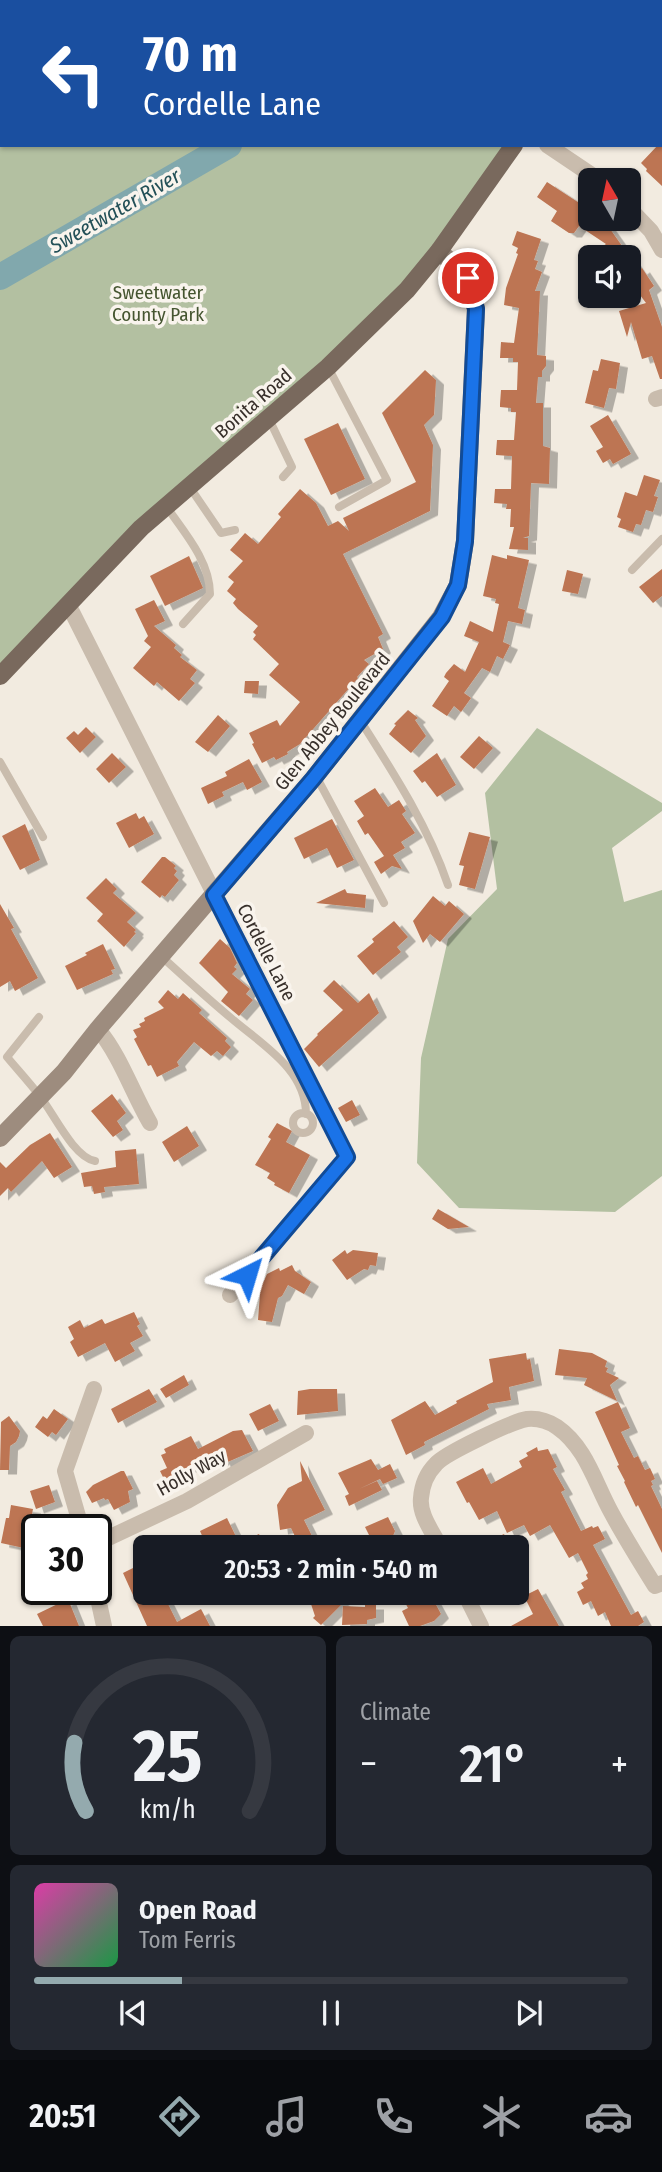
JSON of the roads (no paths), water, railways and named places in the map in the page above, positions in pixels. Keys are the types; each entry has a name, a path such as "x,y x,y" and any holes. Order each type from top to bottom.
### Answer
{"main road":[{"name":"Bonita Road","path":"0,676 141,527 328,367 407,290 439,251 513,147"}],"street":[{"path":"550,147 581,168"},
{"path":"641,220 652,231 662,250"},
{"name":"Glen Abbey Boulevard","path":"2,1130 64,1072 316,776 442,617 458,585 465,541 476,309 468,278 439,251"},
{"name":"Cordelle Lane","path":"68,604 347,1157 230,1295"},
{"path":"98,1029 112,1046 150,1123"},
{"path":"77,1514 65,1471 94,1390"},
{"path":"434,1535 421,1509 422,1488 436,1464 442,1458 519,1421 547,1421 563,1431 584,1455 610,1511 655,1586 662,1583"},
{"name":"Holly Way","path":"112,1536 187,1501 306,1433"},
{"path":"99,1605 104,1626"},
{"path":"470,1605 481,1626"}],"lane":[{"path":"328,367 387,480 339,507"},
{"path":"268,418 292,467 283,477"},
{"path":"189,486 221,533 235,530"},
{"path":"166,506 206,568 210,584 210,594 183,624"},
{"path":"632,570 662,538"},
{"path":"360,720 400,783 441,862 448,885"},
{"path":"0,762 43,837"},
{"path":"316,776 384,903"},
{"path":"161,956 279,1058 300,1087 306,1100 306,1114"},
{"path":"7,1057 39,1017"},
{"path":"0,1049 41,1096 74,1146 88,1160 95,1161"}],"waterway":[{"name":"Sweetwater River","path":"0,277 226,147"}],"park label":[{"name":"Sweetwater County Park","path":"158,303"}]}
